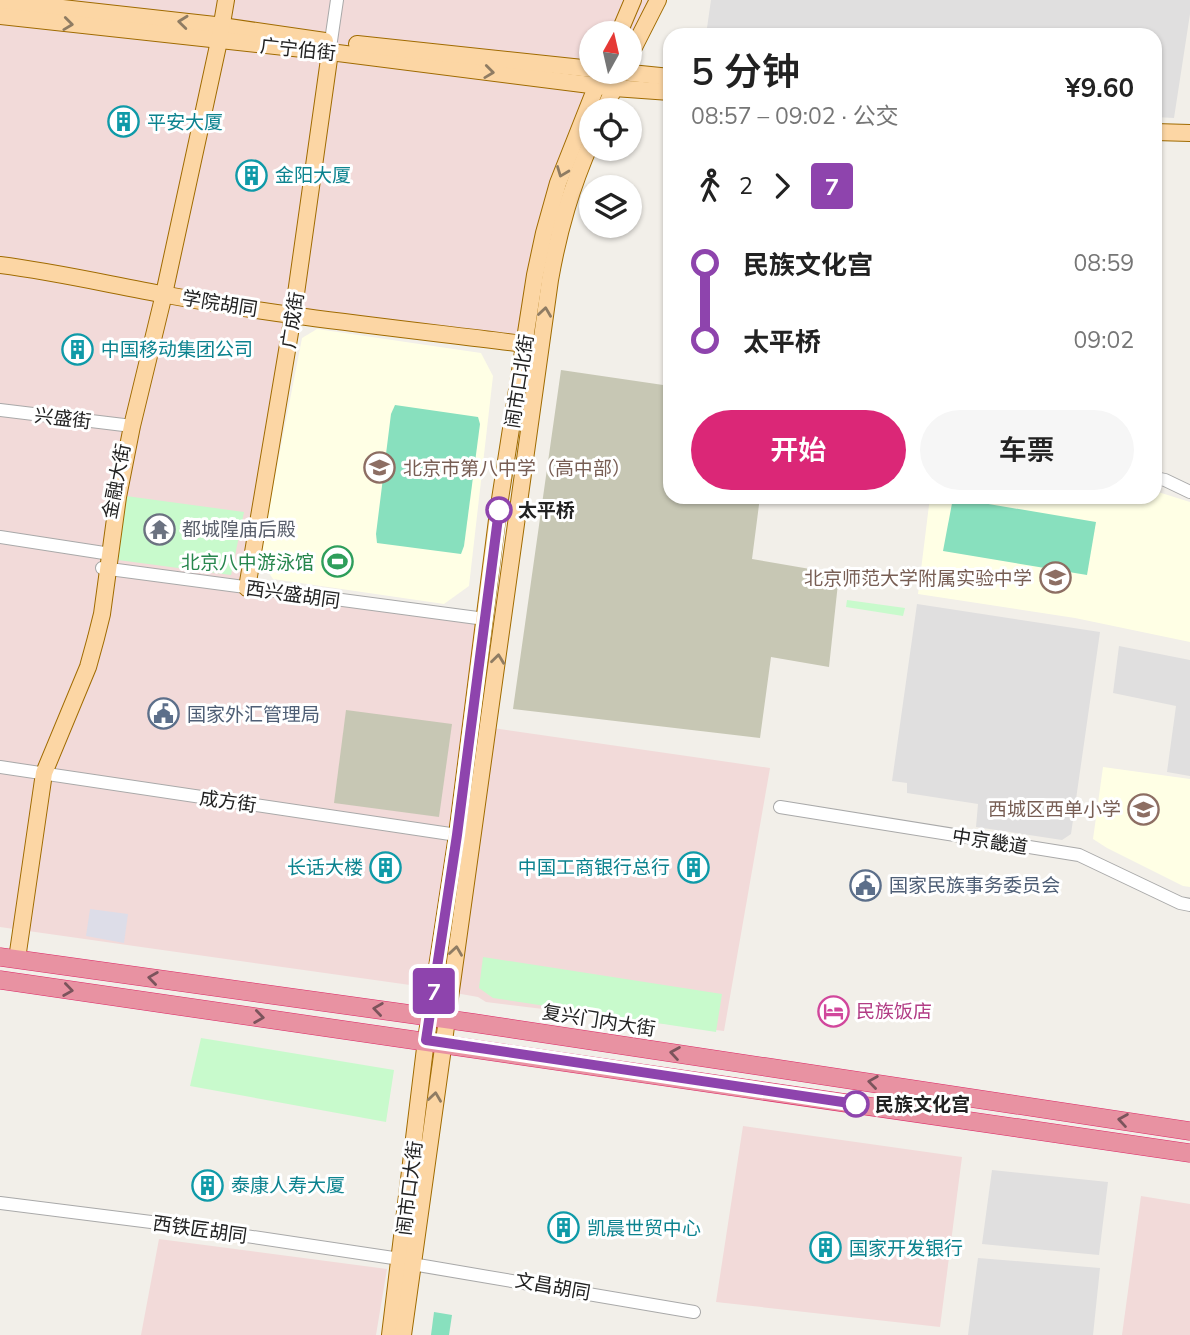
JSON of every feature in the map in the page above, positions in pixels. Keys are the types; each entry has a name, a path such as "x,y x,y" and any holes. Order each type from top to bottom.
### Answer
{"highway":[{"name":"复兴门内大街","path":"9,958 438,1017 1190,1131"},
{"path":"0,980 1190,1153"}],"main road":[{"name":"金融大街","path":"9,958 41,773 90,657 102,614 105,563 129,426 161,294 217,33 219,0"},
{"path":"217,33 226,0"},
{"path":"624,21 633,0"},
{"path":"642,31 658,0"},
{"name":"广宁伯街","path":"0,1 217,33 579,77"},
{"name":"广宁伯街","path":"0,16 217,33"},
{"name":"广宁伯街","path":"331,46 579,68"},
{"name":"广成街","path":"247,588 293,315 331,46"},
{"path":"642,74 663,76"},
{"name":"闹市口北街","path":"438,1017 471,724 524,344 544,233 558,183 597,84"},
{"name":"广宁伯街","path":"606,84 614,89 663,92"},
{"path":"610,98 616,84"},
{"path":"1162,132 1190,133"},
{"path":"1162,143 1190,143"},
{"name":"闹市口北街","path":"438,1017 489,727 506,584 557,237 583,161"},
{"name":"学院胡同","path":"0,265 293,315 524,344"},
{"path":"471,724 489,727"},
{"name":"闹市口大街","path":"390,1335 406,1261 438,1017"},
{"name":"闹市口大街","path":"403,1335 406,1261"}],"street":[{"path":"331,46 337,0"},
{"name":"兴盛街","path":"0,410 129,426"},
{"path":"1162,479 1190,492"},
{"name":"西兴盛胡同","path":"0,537 105,563 247,588 485,619"},
{"name":"成方街","path":"0,767 457,835"},
{"name":"中京畿道","path":"780,807 1079,855 1180,903 1190,905"},
{"name":"西铁匠胡同","path":"0,1203 159,1223 406,1261"},
{"name":"文昌胡同","path":"406,1261 694,1312"}],"shaded area":[{"path":"0,0 658,0 642,31 642,21 579,21 579,84 616,84 609,98 579,98 579,161 584,161 572,197 540,350 293,315 247,587 485,619 472,725 770,768 724,1031 486,1002 478,997 410,985 0,927"},
{"path":"711,0 1190,0 1174,118 1162,117 1162,28 707,28"},
{"name":"北京市第八中学（高中部）","path":"317,329 481,353 493,376 469,586 444,604 273,579 259,559 302,338"},
{"path":"561,370 663,385 663,504 759,504 752,559 839,574 829,667 771,657 760,738 513,709"},
{"name":"北京师范大学附属实验中学","path":"1162,493 1190,502 1190,642 1075,618 918,594 929,504 1162,504"},
{"path":"917,604 1100,632 1071,834 1062,840 976,827 978,804 907,793 907,783 892,781"},
{"path":"1119,646 1190,660 1190,776 1167,772 1176,706 1113,693"},
{"path":"346,710 452,724 439,817 334,803"},
{"name":"西城区西单小学","path":"1103,767 1190,779 1190,887 1183,886 1093,839"},
{"path":"90,909 128,914 124,943 86,936"},
{"path":"743,1126 962,1157 940,1327 716,1302"},
{"path":"992,1170 1108,1182 1099,1255 982,1244"},
{"path":"1141,1196 1190,1204 1190,1335 1122,1335"},
{"path":"159,1239 387,1269 376,1335 141,1335"},
{"path":"978,1258 1100,1268 1093,1335 968,1335"}],"green space":[{"path":"395,405 478,417 480,424 461,554 377,543 391,414"},
{"path":"126,496 244,512 231,575 118,560"},
{"path":"952,504 989,504 1096,522 1087,575 943,551"},
{"path":"847,600 905,608 903,616 846,607"},
{"path":"483,957 722,994 716,1032 493,998 479,988"},
{"path":"201,1038 394,1070 386,1122 190,1086"},
{"path":"434,1312 452,1315 449,1335 431,1335"}],"bus line":[{"name":"7","path":"499,510 457,835 426,1040 856,1104"}],"place":[{"name":"平安大厦","path":"124,122"},
{"name":"金阳大厦","path":"252,175"},
{"name":"中国移动集团公司","path":"78,349"},
{"name":"北京市第八中学（高中部）","path":"380,468"},
{"name":"太平桥","path":"499,510"},
{"name":"都城隍庙后殿","path":"159,529"},
{"name":"北京八中游泳馆","path":"337,562"},
{"name":"北京师范大学附属实验中学","path":"1055,578"},
{"name":"国家外汇管理局","path":"164,714"},
{"name":"西城区西单小学","path":"1144,809"},
{"name":"长话大楼","path":"386,867"},
{"name":"中国工商银行总行","path":"693,867"},
{"name":"国家民族事务委员会","path":"866,885"},
{"name":"民族饭店","path":"833,1011"},
{"name":"民族文化宫","path":"856,1104"},
{"name":"泰康人寿大厦","path":"208,1185"},
{"name":"凯晨世贸中心","path":"564,1228"},
{"name":"国家开发银行","path":"826,1248"}]}
